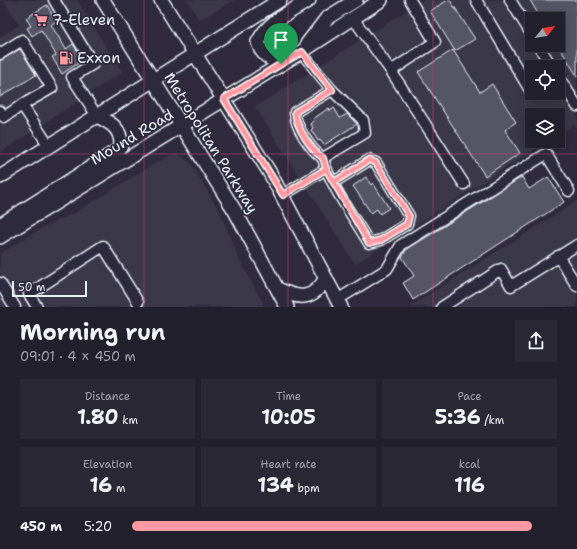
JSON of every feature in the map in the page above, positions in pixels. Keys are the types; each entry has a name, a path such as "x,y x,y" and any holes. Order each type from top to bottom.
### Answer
{"main road":[{"name":"Metropolitan Parkway","path":"103,0 235,211 282,301"},
{"path":"281,64 270,60 263,54 258,42 260,37 272,24 309,0"},
{"path":"302,52 327,18 356,0"},
{"name":"Mound Road","path":"0,237 302,52 381,0"},
{"path":"163,1 283,195 339,303"},
{"path":"0,176 278,1"},
{"path":"0,225 118,150 121,146 119,132 111,124 97,116"},
{"path":"282,301 295,296 308,296 318,290 326,278"}],"lane":[{"path":"54,0 93,64 72,76 97,116"},
{"path":"391,71 435,42 410,0"},
{"path":"476,0 525,82"},
{"path":"510,0 525,24"},
{"path":"353,18 391,71 464,184"},
{"path":"0,54 22,40 52,88 4,117 0,111"},
{"path":"302,52 332,90 363,120 365,133 323,158"},
{"path":"565,87 577,106"},
{"path":"332,90 295,112 295,121 317,154 323,158 326,169 369,243 381,240 407,224 409,216 376,163 369,160 334,182"},
{"path":"22,105 49,146"},
{"path":"339,303 387,269 400,245 546,154 569,191"},
{"path":"283,195 326,169"},
{"path":"442,307 501,268 511,286 577,245"},
{"path":"37,307 29,294 103,246 136,305"},
{"path":"558,256 577,286"},
{"path":"0,283 15,307"}],"shaded area":[{"path":"3,0 77,0 122,72 0,153 0,37 19,25"},
{"path":"187,0 235,0 199,20"},
{"path":"423,0 577,0 577,129 574,125 565,131 565,108 525,108 525,148 537,148 355,264 255,107"},
{"path":"177,153 190,162 220,212 238,257 265,307 0,307 0,254 42,228 76,212 157,162"},
{"path":"577,201 577,307 409,307"}],"building":[{"path":"450,0 475,39 455,51 430,11"},
{"path":"530,0 577,0 577,76 562,52 565,52 565,12 537,12"},
{"path":"47,5 56,21 51,25 66,49 73,44 83,60 62,74 52,57 56,55 41,30 32,36 27,28 31,26 26,18"},
{"path":"20,49 36,75 0,97 0,61"},
{"path":"453,50 480,92 492,84 516,122 505,130 520,153 485,176 418,72"},
{"path":"329,108 330,111 334,108 340,118 347,114 357,124 324,145 320,140 318,141 311,130 313,128 311,124 314,121 313,119"},
{"path":"366,177 371,185 373,183 389,208 380,214 377,209 371,213 353,186"},
{"path":"522,177 529,189 548,177 564,202 413,300 403,283 414,276 402,257 406,250"}],"place":[{"name":"7-Eleven","path":"41,20"},
{"name":"Exxon","path":"66,58"}],"route":[{"path":"281,64 224,99 283,195 326,169 369,243 381,240 407,224 409,216 376,163 369,160 334,182 326,169 323,158 317,154 295,121 295,112 332,90 302,52 281,64"}]}
